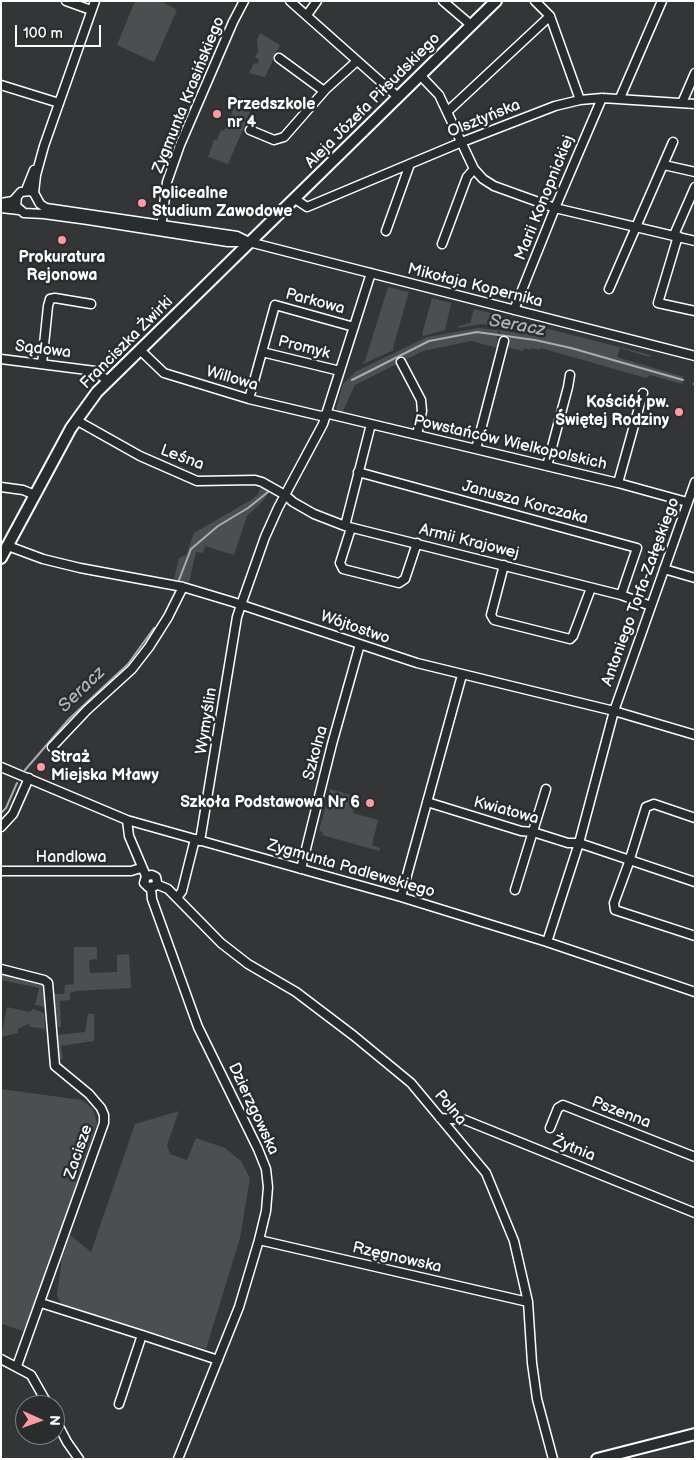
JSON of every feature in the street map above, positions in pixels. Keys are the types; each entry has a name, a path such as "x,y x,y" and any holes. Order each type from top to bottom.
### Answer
{"main road":[{"name":"Aleja Józefa Piłsudskiego","path":"249,242 496,1"},
{"name":"Franciszka Żwirki","path":"1,558 76,420 97,392 249,242"},
{"path":"597,1459 695,1434"}],"street":[{"path":"66,1 91,10"},
{"path":"34,193 36,175 44,146 95,1"},
{"name":"Zygmunta Krasińskiego","path":"161,228 167,182 180,145 233,22 244,1"},
{"path":"290,1 307,14 398,97"},
{"path":"307,14 317,1"},
{"path":"443,1 471,25"},
{"path":"535,1 550,16 580,100"},
{"path":"620,98 662,1"},
{"path":"448,111 550,16"},
{"path":"279,58 324,91"},
{"path":"250,130 274,140 281,139 324,91 357,61"},
{"path":"682,103 695,73"},
{"path":"420,74 439,95 474,169 483,179 494,186 555,208 695,240"},
{"path":"1,85 58,103"},
{"name":"Marii Konopnickiej","path":"514,310 602,98"},
{"name":"Olsztyńska","path":"294,199 307,207 531,114 580,100 620,98 695,104"},
{"path":"609,289 673,142"},
{"path":"1,203 13,201 21,192 26,190 44,146"},
{"path":"386,231 410,164"},
{"path":"664,165 695,172"},
{"path":"442,244 468,176 474,169"},
{"path":"695,187 676,236 658,302 695,311"},
{"path":"26,190 34,193 43,206 49,209 161,228"},
{"path":"17,197 16,206 19,210"},
{"path":"31,213 37,208 39,201"},
{"path":"1,208 19,210 24,213 161,228"},
{"name":"Mikołaja Kopernika","path":"161,228 237,236 249,242 695,356"},
{"name":"Wymyślin","path":"177,898 182,891 198,840 237,617 264,537 326,416 371,273"},
{"path":"42,364 50,299 55,298 91,304"},
{"name":"Parkowa","path":"249,399 275,305 354,327"},
{"path":"476,449 504,340"},
{"name":"Willowa","path":"140,350 164,373 249,399 326,416"},
{"name":"Promyk","path":"262,352 340,371"},
{"name":"Sądowa","path":"1,359 96,371 108,381"},
{"path":"401,362 421,400 422,412 417,435"},
{"path":"547,466 570,375"},
{"path":"618,483 643,393"},
{"name":"Powstańców Wielkopolskich","path":"326,416 329,414 618,483 688,502"},
{"name":"Leśna","path":"76,420 140,456 197,481 255,480 285,495"},
{"path":"371,424 358,472 340,563 343,568 399,583 405,579 417,544"},
{"name":"Janusza Korczaka","path":"358,472 637,548 621,595"},
{"name":"Antoniego Torfa-Załęskiego","path":"547,942 579,843 614,711 695,482"},
{"path":"1,487 23,490 35,495"},
{"name":"Armii Krajowej","path":"285,495 314,514 348,527 621,595 651,606"},
{"name":"Wójtostwo","path":"8,546 43,559 80,568 183,587 417,663 614,711 695,735"},
{"path":"504,565 490,615 494,620 570,639 573,636 591,588"},
{"path":"664,569 695,578"},
{"path":"52,747 87,710 132,668 150,647 183,587"},
{"name":"Szkolna","path":"301,869 360,644"},
{"path":"401,896 462,675"},
{"name":"Zygmunta Padlewskiego","path":"1,767 127,820 401,896 547,942 695,992"},
{"path":"1,826 13,814 29,778"},
{"path":"515,890 546,789"},
{"name":"Kwiatowa","path":"427,802 521,831 533,832 568,843 579,843 695,882"},
{"path":"695,818 654,804 646,807 630,860 614,903 615,910 695,936"},
{"name":"Dzierzgowska","path":"127,820 129,836 146,876 144,883 146,886 153,886 152,899 198,1027 258,1149 266,1169 268,1188 259,1240 239,1307 178,1459"},
{"name":"Handlowa","path":"1,871 131,871 141,868"},
{"name":"Polna","path":"153,886 168,890 221,943 248,964 296,992 411,1083 486,1173 514,1241 528,1302 532,1363 537,1399 552,1459"},
{"name":"Zacisze","path":"1,969 44,980 48,983 55,1066 89,1094 101,1108 104,1115 104,1123 41,1304"},
{"name":"Pszenna","path":"550,1128 558,1108 563,1106 695,1157"},
{"name":"Żytnia","path":"440,1118 465,1120 695,1213"},
{"name":"Rzęgnowska","path":"259,1240 528,1302"},
{"path":"17,1366 41,1304 218,1360"},
{"path":"119,1404 142,1335"},
{"path":"1,1358 31,1375 42,1395"},
{"path":"65,1438 79,1459"}],"shaded area":[{"path":"135,1 161,1 177,10 154,62 117,45"},
{"path":"260,33 280,45 265,77 249,73 254,63 258,64 259,59 255,58 258,51 257,40"},
{"path":"239,96 254,104 228,164 208,157 214,140 217,140 221,130 224,131"},
{"path":"388,287 409,292 394,350 363,364 365,361"},
{"path":"432,298 451,303 445,330 423,336 422,334"},
{"path":"474,309 519,320 518,325 512,329 482,324 458,328 458,326 470,323"},
{"path":"525,323 651,355 649,357 620,348 617,357 684,377 682,384 650,375 646,378 541,348 540,350 531,348 530,350 524,348 523,351 509,348 509,342 501,340 499,344 500,330 523,334"},
{"path":"478,328 499,330 497,337 498,348 471,341 423,351 355,385 342,413 336,409 343,384 355,372 427,337"},
{"path":"261,487 269,492 263,501 247,516 234,555 205,546 203,553 196,552 189,582 174,579 179,558 186,555 194,533 251,500 258,494"},
{"path":"330,789 357,797 353,813 378,820 372,845 380,848 379,851 322,835 323,832 319,831"},
{"path":"74,947 97,947 97,959 89,960 90,973 117,972 117,955 129,954 131,988 75,991 70,993 70,1000 60,1001 61,1027 56,1027 53,994 64,994 65,985 74,984"},
{"path":"1,973 42,983 45,1007 35,1005 39,988 1,980"},
{"path":"7,1007 30,1012 33,1009 44,1013 45,1029 31,1027 28,1024 18,1029 18,1033 1,1037"},
{"path":"88,1014 94,1014 94,1041 61,1046 63,1059 58,1059 56,1035 85,1032"},
{"path":"1,1089 82,1100 93,1109 97,1123 38,1297 23,1331 1,1325"},
{"path":"179,1111 167,1145 170,1154 187,1160 196,1138 225,1148 241,1161 250,1178 240,1238 206,1349 65,1306 60,1302 57,1295 62,1258 70,1235 91,1252 135,1124"}],"waterway":[{"name":"Seracz","path":"352,380 429,341 477,332 535,340 571,348 683,380"},
{"name":"Seracz","path":"179,580 191,549 218,526 248,508 268,492"},
{"name":"Seracz","path":"25,770 69,719 128,664 154,628"},
{"name":"Seracz","path":"1,813 6,808 17,783"}],"place":[{"name":"Przedszkole nr 4","path":"217,114"},
{"name":"Policealne Studium Zawodowe","path":"142,203"},
{"name":"Prokuratura Rejonowa","path":"62,240"},
{"name":"Kościół pw. Świętej Rodziny","path":"679,412"},
{"name":"Straż Miejska Mławy","path":"41,767"},
{"name":"Szkoła Podstawowa Nr 6","path":"370,803"}]}
